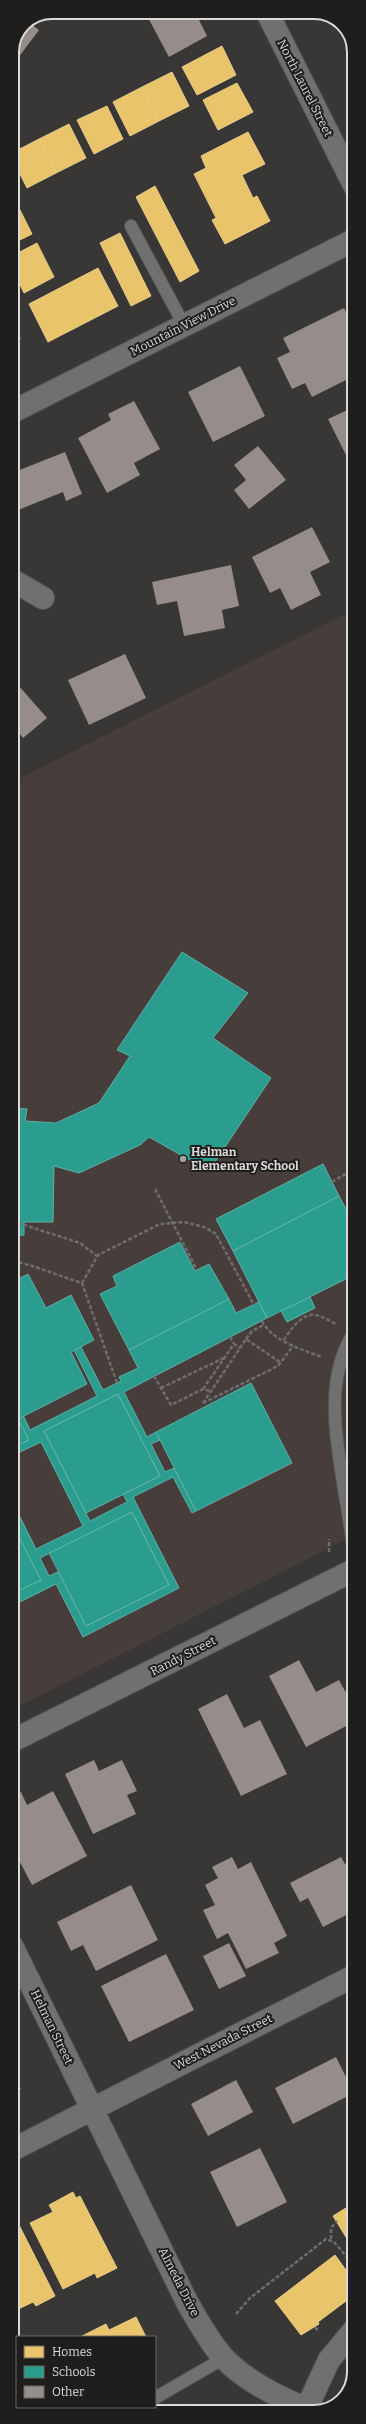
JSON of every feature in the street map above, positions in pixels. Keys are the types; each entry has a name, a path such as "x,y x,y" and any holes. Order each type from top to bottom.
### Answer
{"street":[{"name":"North Laurel Street","path":"270,19 347,171"},
{"name":"Mountain View Drive","path":"19,408 347,244"},
{"path":"19,584 43,598"},
{"name":"Randy Street","path":"19,1738 347,1574"},
{"name":"Helman Street","path":"19,1960 92,2108"},
{"name":"West Nevada Street","path":"19,2146 347,1980"},
{"name":"Almeda Drive","path":"92,2108 187,2302 209,2340 224,2358 255,2382 298,2405"},
{"path":"311,2405 329,2360 347,2338"}],"lane":[{"path":"131,226 184,325"},
{"path":"347,1347 339,1365 336,1392 335,1426 347,1506"},
{"path":"156,2397 224,2358"}],"path":[{"path":"332,1182 347,1173"},
{"path":"155,1190 197,1270"},
{"path":"117,1383 82,1283 97,1256 149,1228 172,1222 193,1224 213,1232 254,1305"},
{"path":"19,1223 80,1243 97,1256"},
{"path":"19,1262 35,1266 50,1273 82,1283"},
{"path":"284,1340 296,1323 310,1315 319,1316 342,1327"},
{"path":"262,1321 264,1325 293,1346 329,1359"},
{"path":"264,1325 252,1331 203,1403 281,1363 293,1346"},
{"path":"230,1338 234,1344 240,1348"},
{"path":"246,1339 281,1363"},
{"path":"154,1376 170,1405 203,1389 234,1344"},
{"path":"161,1388 226,1357"},
{"path":"203,1389 210,1391"},
{"path":"330,2240 331,2228 337,2221"},
{"path":"236,2314 326,2239 330,2240 347,2258"}],"shaded area":[{"name":"Helman Elementary School","path":"347,614 347,1539 19,1706 19,778"}],"building: Homes":[{"path":"222,46 236,75 197,95 182,67"},
{"path":"172,72 189,106 159,121 142,87"},
{"path":"237,83 253,112 218,130 203,100"},
{"path":"142,87 159,121 130,136 113,102"},
{"path":"107,106 123,139 94,154 77,120"},
{"path":"69,124 86,158 56,173 39,139"},
{"path":"248,132 265,164 242,175 253,198 257,196 270,221 225,244 212,220 216,218 194,174 206,168 201,156"},
{"path":"39,139 56,173 27,188 19,172 19,149"},
{"path":"155,186 199,271 180,282 136,197"},
{"path":"19,208 32,234 19,240"},
{"path":"120,233 151,296 131,306 100,243"},
{"path":"37,243 54,277 24,293 19,283 19,252"},
{"path":"98,268 118,306 48,342 29,304"},
{"path":"73,2192 76,2198 80,2196 117,2268 97,2278 95,2273 63,2289 30,2223 53,2212 49,2205"},
{"path":"347,2207 347,2239 333,2216"},
{"path":"19,2225 55,2296 36,2306 33,2302 19,2309"},
{"path":"335,2255 347,2271 347,2300 318,2322 319,2324 301,2335 275,2301"},
{"path":"136,2317 146,2336 82,2336 106,2324 109,2330"}],"building: Schools":[{"name":"Helman Elementary School","path":"182,952 248,993 213,1038 271,1078 209,1171 149,1137 140,1145 79,1173 54,1166 53,1222 24,1222 24,1235 19,1235 19,1108 27,1109 25,1121 56,1123 99,1103 130,1056 117,1050"},
{"path":"323,1164 339,1196 233,1251 216,1219"},
{"path":"339,1196 347,1211 347,1278 267,1318 233,1251"},
{"path":"180,1242 195,1271 209,1264 229,1299 129,1350 100,1294 117,1286 113,1276"},
{"path":"28,1274 46,1308 71,1295 94,1340 71,1352 87,1384 19,1418 19,1278"},
{"path":"310,1297 315,1308 287,1322 281,1311"},
{"path":"229,1299 236,1313 259,1302 267,1318 124,1392 147,1437 156,1432 160,1440 151,1444 165,1472 174,1468 196,1511 192,1513 173,1477 133,1497 179,1588 83,1637 56,1584 19,1602 19,1591 41,1580 19,1537 19,1515 36,1549 83,1526 41,1442 19,1453 19,1445 29,1440 19,1419 24,1417 30,1430 97,1396 74,1350 81,1347 103,1390 121,1381 119,1377 138,1368 129,1350","holes":["118,1394 160,1476 123,1494 127,1502 90,1521 44,1431","132,1512 169,1585 86,1626 58,1572 49,1576 40,1558"]},
{"path":"251,1383 292,1463 196,1511 156,1432"},
{"path":"118,1394 160,1476 86,1513 44,1431"},
{"path":"19,1421 29,1440 19,1445"},
{"path":"132,1512 169,1585 86,1626 49,1553"},
{"path":"19,1537 41,1580 19,1591"}],"building: Other":[{"path":"149,19 198,19 207,36 169,57"},
{"path":"33,26 39,30 19,57 21,39"},
{"path":"344,308 347,314 347,380 312,397 305,383 292,389 277,358 290,352 283,338"},
{"path":"240,366 265,416 213,442 188,392"},
{"path":"134,401 160,449 134,463 140,475 107,493 78,438 111,420 108,414"},
{"path":"347,410 347,454 346,455 328,419"},
{"path":"258,446 286,480 249,509 234,490 246,480 234,465"},
{"path":"65,452 82,494 66,501 63,492 19,510 19,470"},
{"path":"312,527 330,562 310,572 321,595 291,610 280,588 270,593 252,557"},
{"path":"231,565 239,606 222,610 225,628 184,636 177,601 157,605 152,582"},
{"path":"125,654 146,698 89,725 68,680"},
{"path":"19,686 47,718 23,738 20,734 19,735"},
{"path":"299,1660 316,1692 339,1680 347,1694 347,1726 306,1747 269,1676"},
{"path":"227,1694 244,1728 260,1720 287,1774 241,1796 198,1709"},
{"path":"94,1760 99,1771 122,1760 137,1791 127,1795 136,1814 93,1834 65,1774"},
{"path":"53,1791 87,1856 32,1885 19,1860 19,1793 21,1792 27,1805"},
{"path":"232,1857 238,1869 251,1862 287,1936 274,1943 279,1953 246,1969 228,1933 217,1939 203,1910 215,1905 205,1885 218,1878 212,1867"},
{"path":"341,1857 345,1864 347,1863 347,1915 323,1927 308,1898 300,1902 290,1883"},
{"path":"131,1885 158,1940 96,1971 83,1945 71,1951 57,1922"},
{"path":"229,1943 246,1976 219,1989 203,1956"},
{"path":"166,1954 194,2010 129,2042 101,1986"},
{"path":"336,2057 347,2079 347,2097 293,2124 275,2088"},
{"path":"236,2080 253,2112 208,2136 191,2104"},
{"path":"260,2148 287,2202 237,2227 210,2172"}],"place":[{"name":"Helman Elementary School","path":"183,1159"}]}
